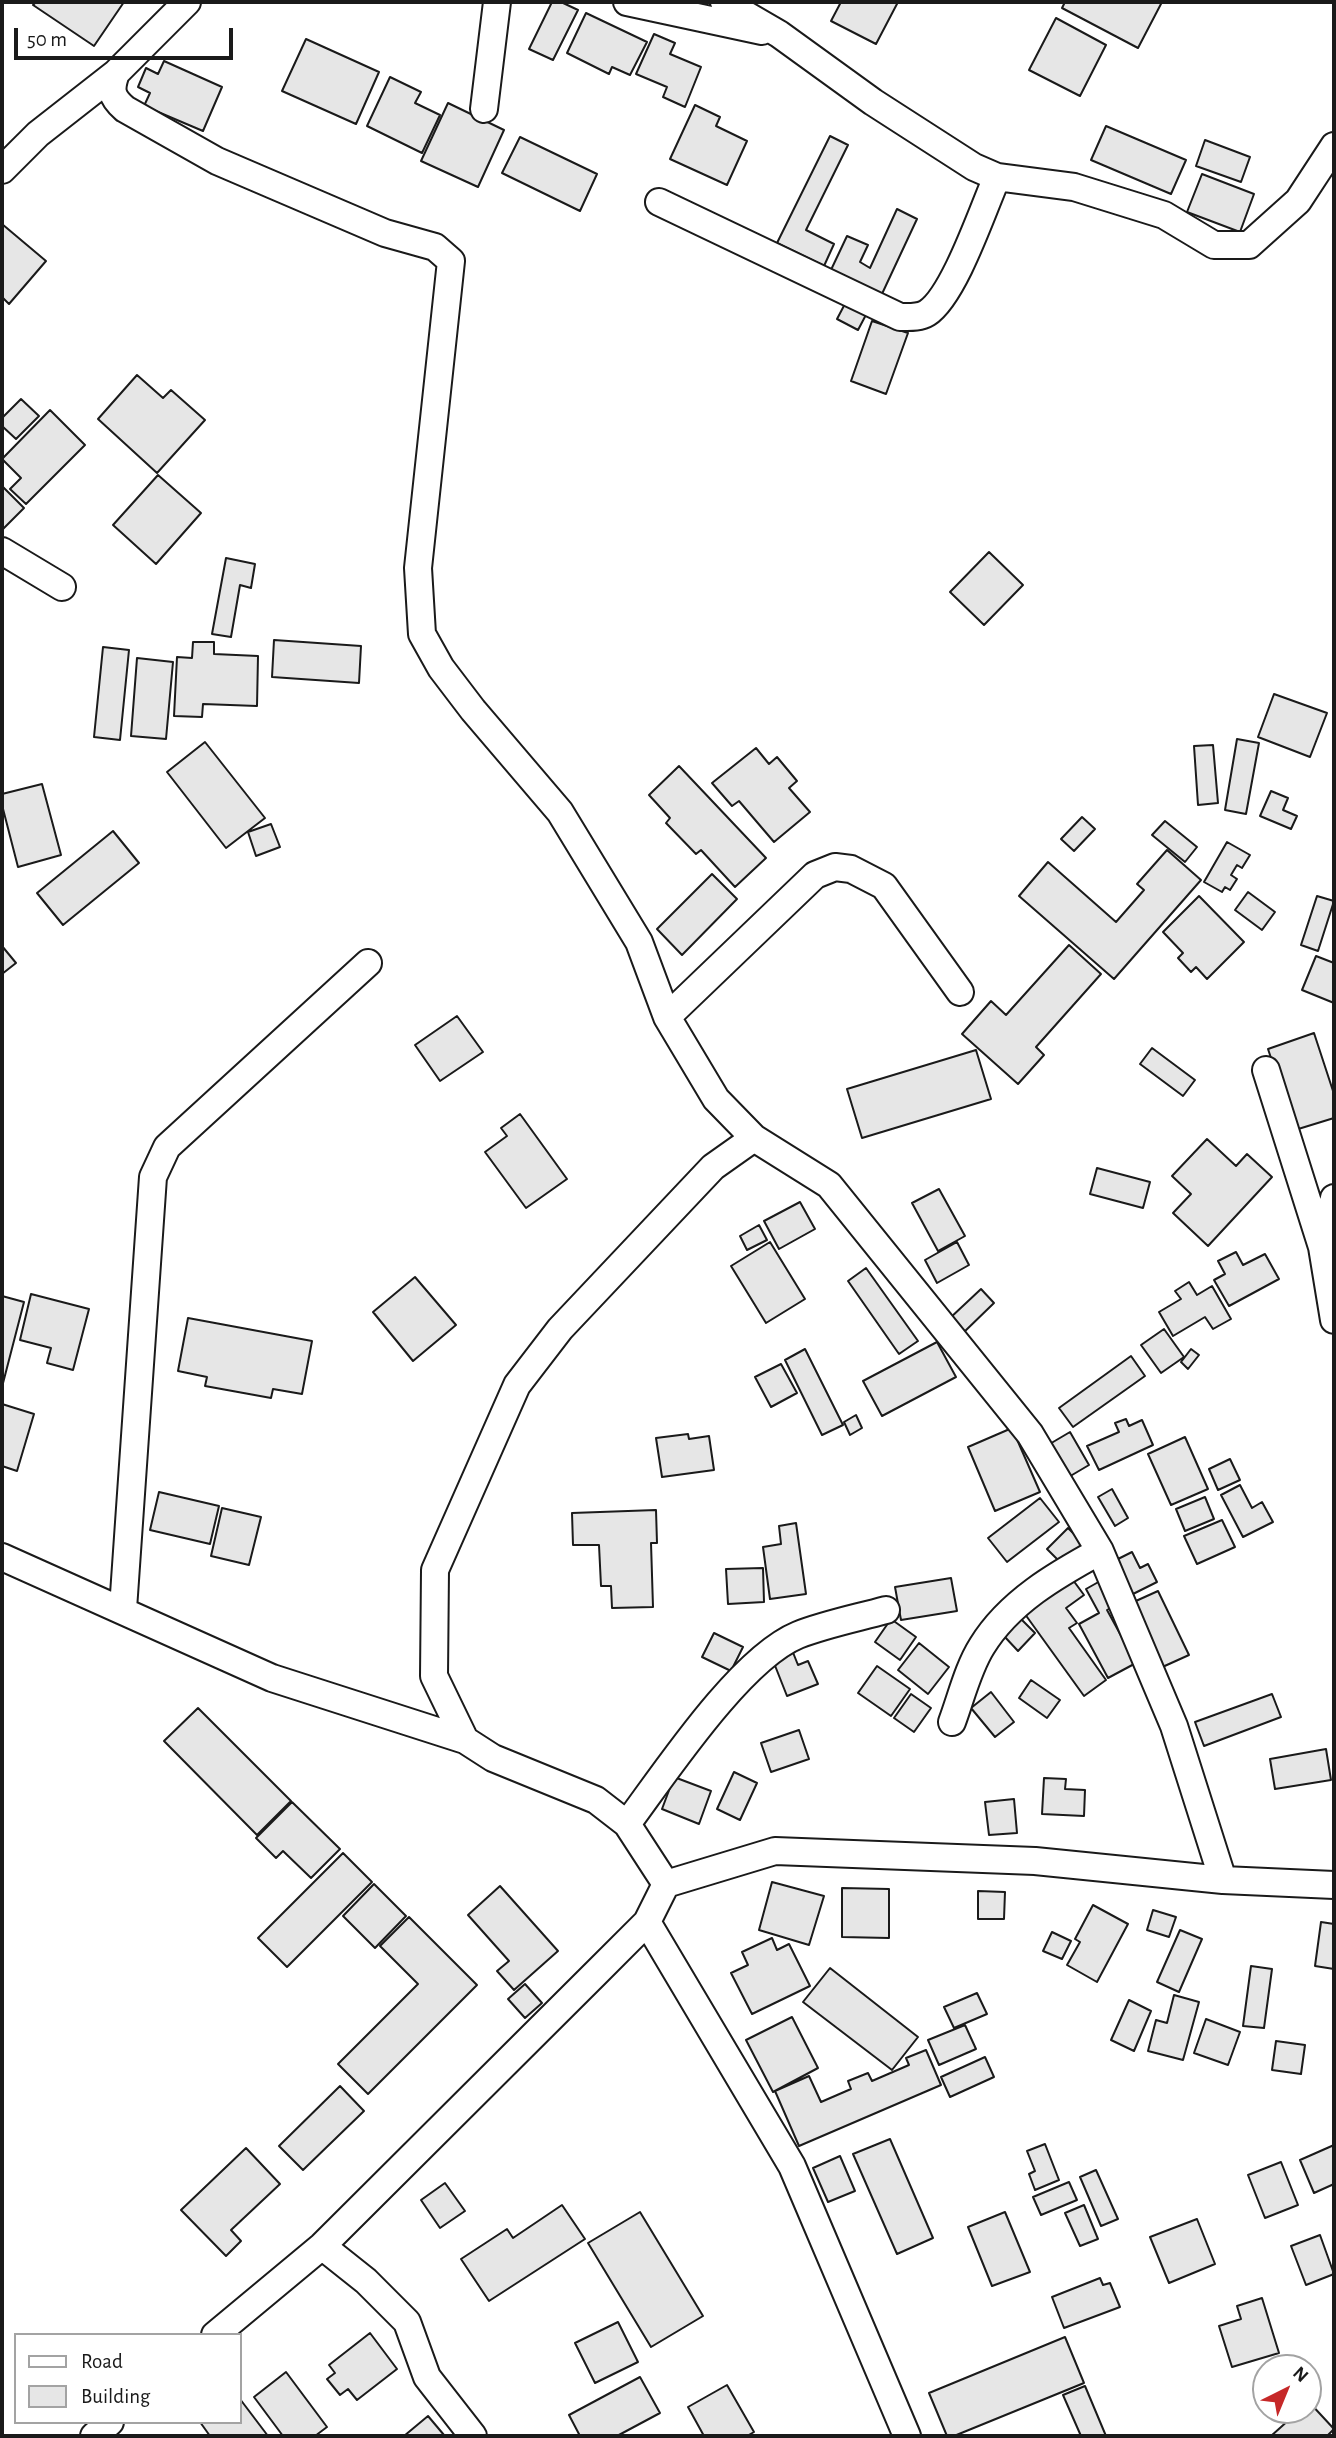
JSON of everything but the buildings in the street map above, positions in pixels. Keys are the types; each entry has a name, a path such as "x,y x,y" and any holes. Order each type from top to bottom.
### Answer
{"street":[{"path":"2,170 38,134 116,73 187,2"},
{"path":"484,108 497,2"},
{"path":"626,2 779,34"},
{"path":"724,2 779,34 918,133 974,167 997,177 1074,187 1164,215 1214,245 1249,245 1298,201 1334,146"},
{"path":"116,73 111,87 113,99 217,161 385,233 435,247 451,261 418,568 422,635 441,668 473,710 560,812 639,942 667,1017 716,1099 754,1138 829,1185 1030,1434 1100,1551 1174,1726 1223,1880"},
{"path":"659,202 900,317 923,316 934,308 951,282 997,177"},
{"path":"2,551 62,587"},
{"path":"667,1017 815,875 835,867 851,869 884,886 960,992"},
{"path":"123,1609 153,1177 167,1147 368,963"},
{"path":"1266,1070 1322,1247 1334,1320"},
{"path":"465,1740 433,1676 435,1570 457,1514 517,1385 560,1329 713,1167 754,1138"},
{"path":"1322,1247 1334,1198"},
{"path":"952,1722 981,1646 1008,1615 1056,1575 1100,1551"},
{"path":"2,1557 272,1678 465,1740 494,1758 596,1800 627,1824 666,1884"},
{"path":"627,1824 696,1732 752,1667 796,1636 886,1610"},
{"path":"217,2333 322,2246 647,1922 666,1884 775,1851 1035,1861 1223,1880 1334,1885"},
{"path":"647,1922 792,2166 907,2436"},
{"path":"322,2246 366,2281 407,2322 427,2378 473,2436"}]}
